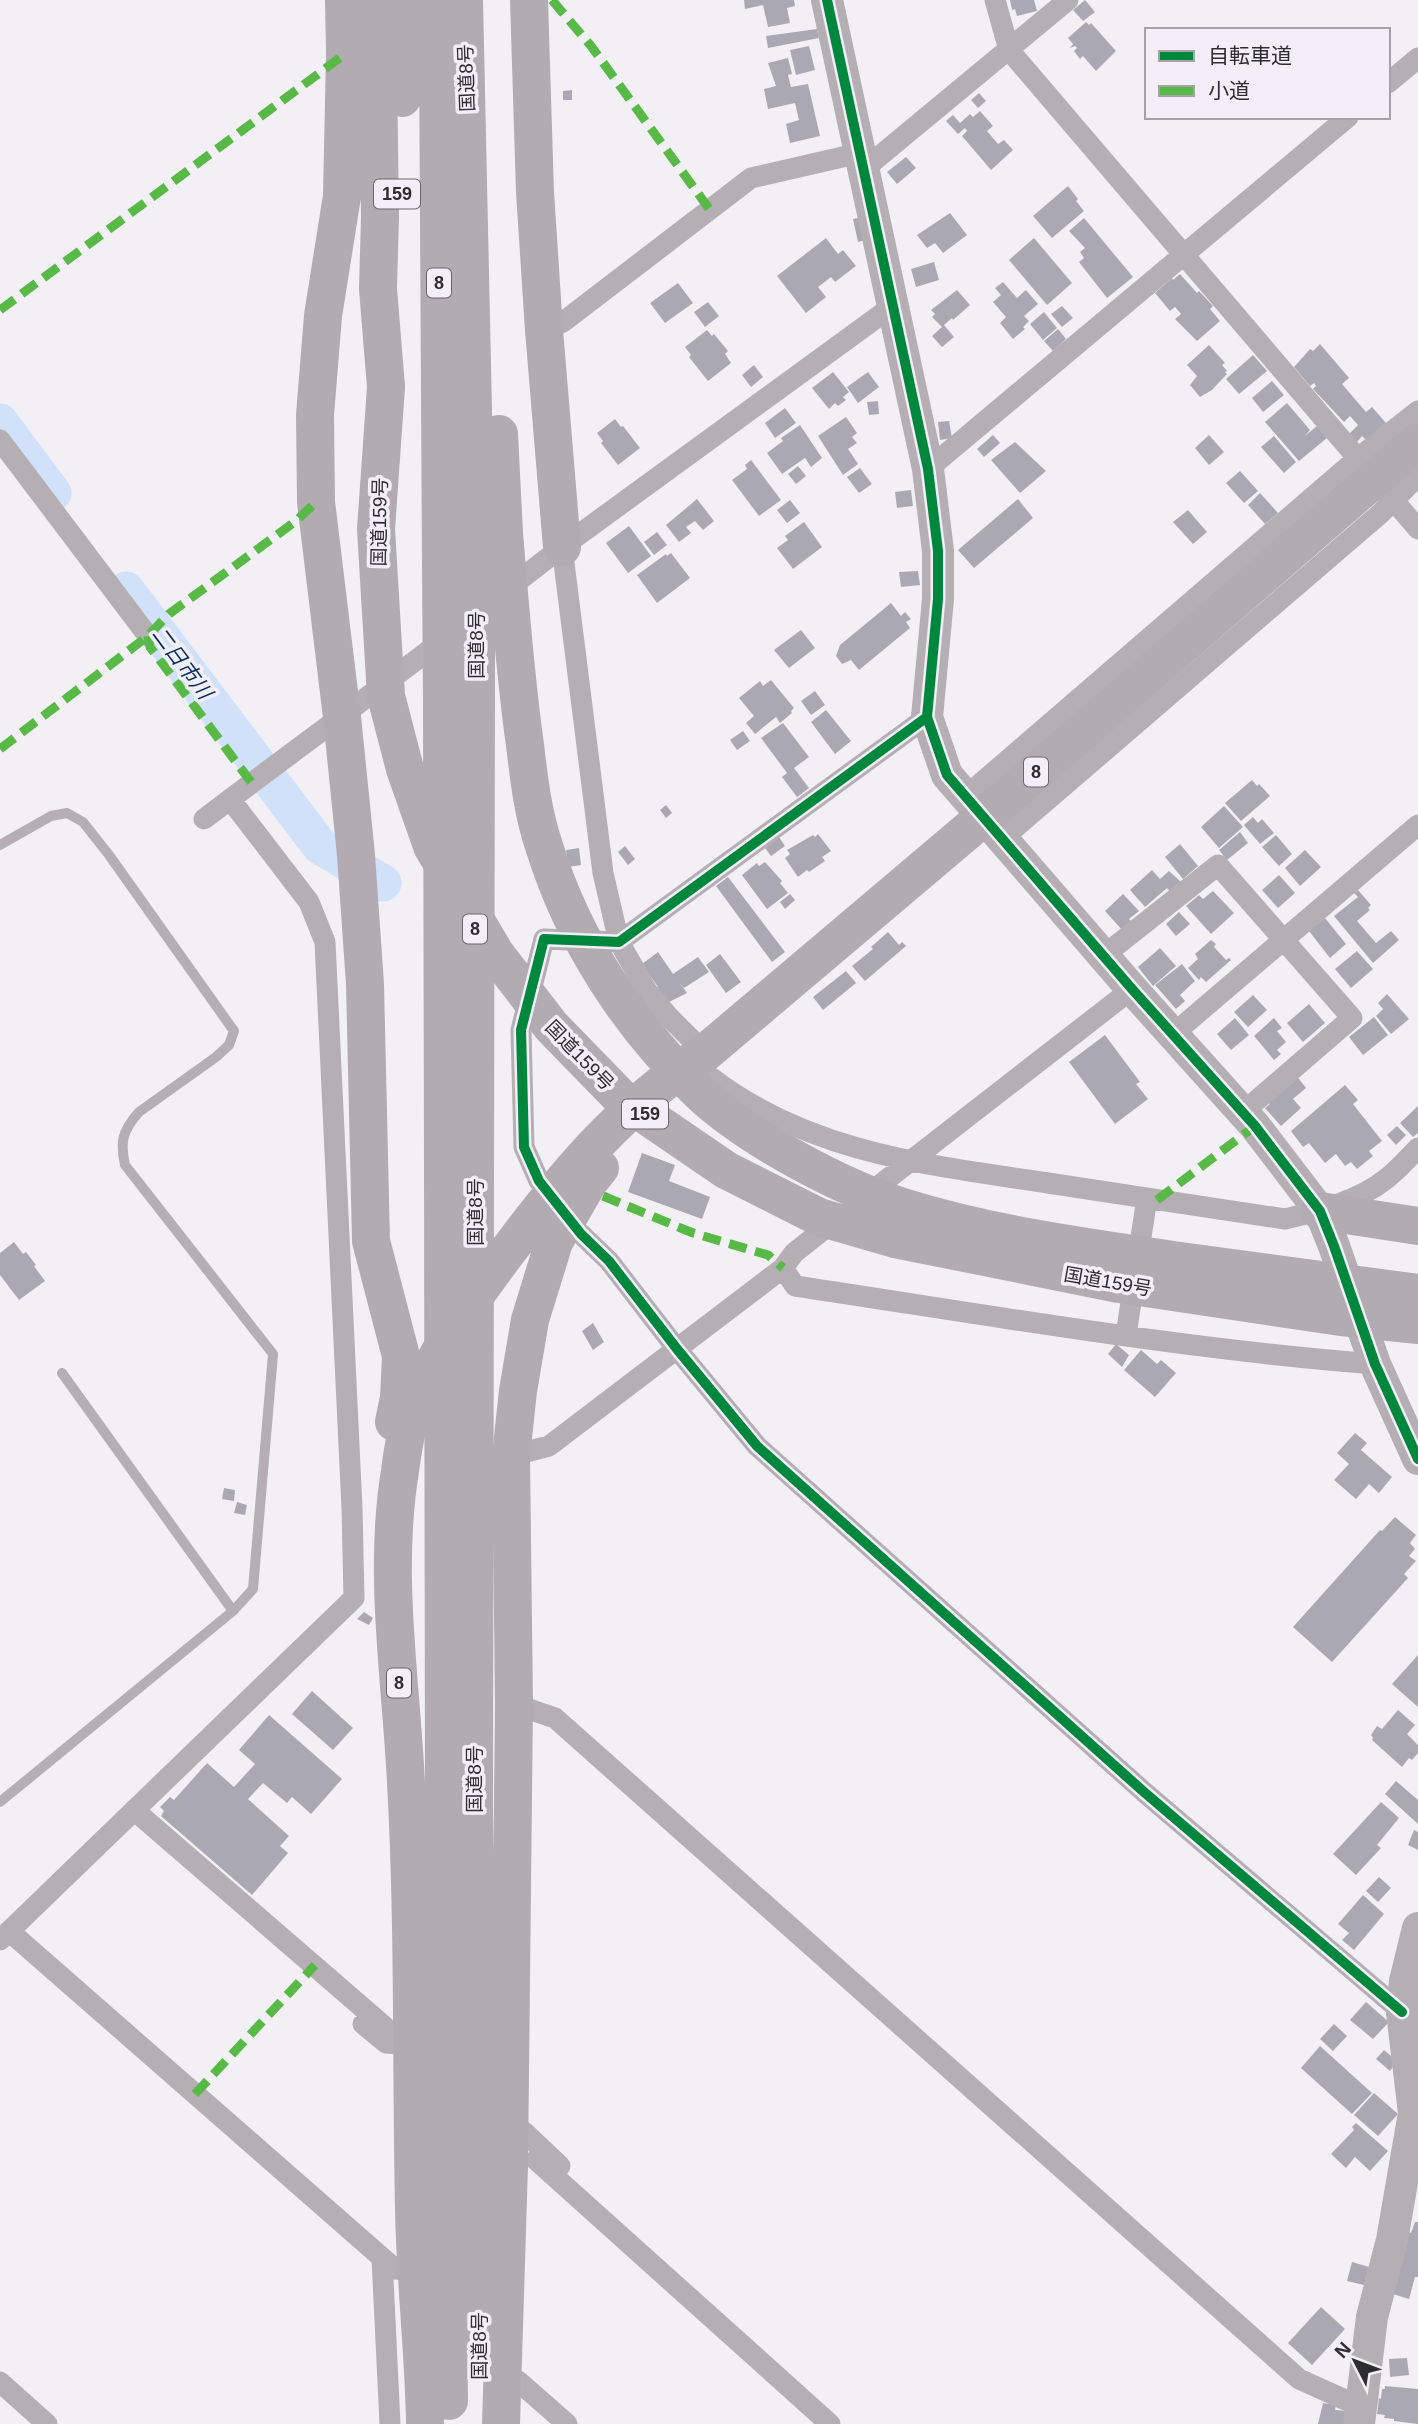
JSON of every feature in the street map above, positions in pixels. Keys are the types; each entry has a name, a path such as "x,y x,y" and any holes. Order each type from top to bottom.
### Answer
{"highway":[{"path":"344,0 378,71 378,289 386,387"},
{"name":"国道159号","path":"403,0 402,101 376,529 386,696 405,769 432,846 495,953 551,1026 622,1099 737,1176 819,1217 895,1239 1119,1284 1342,1317 1418,1325"},
{"name":"国道8号","path":"436,0 442,707 459,1172"},
{"name":"国道8号","path":"464,0 469,163"},
{"path":"467,91 484,78 483,0"},
{"path":"528,0 535,192 562,547"},
{"path":"360,30 342,195 323,316 314,415 316,502 357,869 365,985 371,1241 401,1356 399,1398 385,1485 392,1545"},
{"name":"国道159号","path":"469,163 489,183 490,539 518,693 530,786 543,844 566,910 592,957 648,1037 702,1094 752,1133 832,1178 902,1207 1012,1234 1111,1251 1418,1293"},
{"name":"8","path":"502,2406 518,2152 512,1456 518,1391 530,1320 554,1242 588,1183 621,1141 673,1089 708,1065 984,817 1418,442"},
{"name":"国道8号","path":"449,2424 459,1809 459,1172 476,685 490,539"},
{"name":"8","path":"425,2424 424,2388 399,2264 407,1785 392,1545 407,1430 427,1376 467,1305 558,1186 604,1135 666,1078 708,1065"},
{"path":"1320,1211 1418,1204"},
{"path":"1320,1211 1418,1226"},
{"name":"国道8号","path":"459,1809 478,2424"}],"street":[{"path":"827,0 928,469 939,563 927,717 947,775 1172,1035 1255,1126 1320,1211 1376,1364 1418,1459"},
{"path":"995,0 1009,50 1185,256 1372,482 1418,529"},
{"path":"544,330 563,322 751,178 862,161 1009,50 1068,0"},
{"path":"1390,81 1418,58"},
{"path":"928,469 1346,119"},
{"path":"204,819 276,763 342,717 562,547 894,305"},
{"path":"984,817 1268,600 1372,482 1418,411"},
{"path":"0,440 148,636"},
{"path":"984,817 1240,567 1372,482 1418,476"},
{"path":"562,547 603,873 619,942 647,991 708,1065 761,1112 830,1140 907,1162 1285,1219 1320,1211 1358,1195 1385,1180 1418,1148"},
{"path":"539,1181 528,1162 524,1147 521,1030 544,939 619,942 927,717"},
{"path":"230,799 309,902 325,942 355,1598 5,1936 399,2264 390,2424"},
{"path":"1172,1035 1418,825"},
{"path":"1103,956 1218,865 1352,1018 1242,1112"},
{"path":"512,1456 549,1446 783,1268 794,1253 907,1162 1132,989"},
{"path":"1126,1335 1147,1198"},
{"path":"581,1234 609,1261 757,1446 1144,1792 1408,1994"},
{"path":"783,1268 795,1286 1295,1358 1376,1364"},
{"path":"514,1704 555,1718 1299,2379 1360,2415 1373,2317 1411,2175 1413,2113 1408,1994 1418,1928"},
{"path":"134,1810 339,1986 402,2028"},
{"path":"339,1986 353,1982 390,2012 402,2028"},
{"path":"339,1986 336,2000 386,2043 402,2028"},
{"path":"586,2205 588,2192 524,2132 518,2152 525,2167 568,2207 586,2205 830,2424"},
{"path":"502,2406 518,2381 567,2424"},
{"path":"0,2382 47,2424"}],"lane":[{"path":"0,845 51,816 67,813 83,822 234,1031 229,1045 216,1058 139,1112 129,1124 121,1145 125,1166 273,1354 253,1589 233,1611 0,1802"},
{"path":"62,1373 233,1611"}],"building":[{"path":"744,0 794,0 795,6 787,8 790,23 768,27 763,5 745,9"},
{"path":"1010,0 1034,0 1037,11 1017,16 1015,9 1012,10"},
{"path":"1085,0 1095,12 1083,21 1073,10"},
{"path":"1086,22 1089,25 1091,23 1116,51 1096,71 1083,56 1080,59 1074,51 1077,48 1075,46 1070,48 1073,44 1068,38"},
{"path":"817,29 819,38 768,48 766,36"},
{"path":"809,46 815,70 796,75 790,50"},
{"path":"788,58 792,74 788,75 791,87 808,84 820,136 790,143 786,124 799,120 795,103 768,109 764,89 776,86 768,63"},
{"path":"572,90 572,100 563,100 563,91"},
{"path":"979,93 986,101 978,108 971,100"},
{"path":"980,111 993,126 987,131 998,144 1004,140 1013,150 991,170 962,136 967,131 965,128 958,134 946,121 953,115 960,123 970,114 973,117"},
{"path":"906,157 916,168 897,184 887,172"},
{"path":"1068,186 1084,211 1052,238 1033,216"},
{"path":"950,213 967,235 943,253 935,243 927,248 917,235"},
{"path":"863,217 869,239 858,242 853,219"},
{"path":"1084,218 1133,277 1107,298 1079,262 1084,258 1080,252 1085,248 1069,231"},
{"path":"826,238 838,254 843,250 856,266 835,282 831,277 818,287 826,297 806,313 777,276"},
{"path":"1034,238 1072,283 1047,305 1009,260"},
{"path":"934,262 939,280 916,287 911,269"},
{"path":"1180,274 1213,306 1210,309 1220,321 1197,341 1175,319 1181,314 1175,307 1170,311 1155,293"},
{"path":"1003,282 1017,298 1026,290 1038,304 1024,316 1029,321 1023,327 1025,329 1013,339 1000,323 1006,317 993,302 1001,295 995,288"},
{"path":"678,283 693,303 665,323 650,303"},
{"path":"957,290 970,305 944,325 954,337 942,347 932,336 942,327 932,317 935,314 931,310"},
{"path":"708,302 719,316 705,327 694,312"},
{"path":"1062,306 1073,318 1062,327 1051,314"},
{"path":"1044,312 1057,328 1043,340 1030,324"},
{"path":"1058,329 1066,339 1053,351 1044,341"},
{"path":"707,330 712,336 714,334 728,351 725,354 731,363 708,381 689,357 691,355 685,347"},
{"path":"1320,344 1349,378 1342,384 1366,412 1372,407 1386,423 1366,440 1362,436 1357,442 1349,434 1358,425 1350,416 1344,422 1313,389 1316,386 1314,383 1310,386 1294,367 1310,349 1313,351"},
{"path":"1209,345 1225,363 1222,365 1227,374 1212,390 1200,397 1190,385 1197,376 1187,365"},
{"path":"1253,355 1267,371 1239,394 1226,379"},
{"path":"754,365 763,377 751,387 742,375"},
{"path":"833,372 849,392 843,397 846,400 838,406 835,403 829,409 812,388"},
{"path":"868,372 879,387 858,403 847,387"},
{"path":"1272,381 1284,395 1263,412 1252,398"},
{"path":"878,401 879,414 869,415 867,402"},
{"path":"1287,403 1310,430 1305,436 1317,426 1327,438 1299,461 1265,422"},
{"path":"785,408 796,423 775,438 765,423"},
{"path":"846,417 857,433 852,437 857,443 848,449 858,464 843,475 818,436"},
{"path":"615,419 640,448 618,465 601,443 603,441 597,433"},
{"path":"949,421 952,438 940,440 938,422"},
{"path":"800,425 822,458 811,467 805,458 782,474 767,453 783,441 781,438"},
{"path":"993,435 1000,443 984,457 977,449"},
{"path":"1209,435 1224,452 1209,465 1195,448"},
{"path":"1274,436 1296,462 1284,473 1261,447"},
{"path":"1015,442 1046,471 1020,493 991,460"},
{"path":"751,460 781,500 759,516 732,480 747,469 745,465"},
{"path":"798,466 806,476 796,484 788,474"},
{"path":"860,468 872,484 859,493 847,477"},
{"path":"1240,471 1258,491 1244,503 1226,483"},
{"path":"911,490 913,506 897,508 895,492"},
{"path":"1260,493 1278,513 1265,524 1248,505"},
{"path":"697,499 714,521 703,530 695,521 686,527 691,533 679,542 666,525"},
{"path":"1018,499 1033,518 974,568 958,550"},
{"path":"790,500 800,513 787,523 777,510"},
{"path":"1188,510 1207,532 1193,544 1173,522"},
{"path":"804,522 822,547 793,569 777,548 788,540 785,536"},
{"path":"629,526 651,556 628,573 606,543"},
{"path":"657,532 667,545 654,555 644,542"},
{"path":"671,553 690,578 657,603 637,575"},
{"path":"918,571 920,585 901,587 899,572"},
{"path":"891,603 901,616 905,612 911,619 906,622 910,628 859,670 851,660 842,664 836,656 840,645"},
{"path":"801,630 815,648 789,668 774,650"},
{"path":"771,680 794,708 780,723 776,717 755,734 746,723 754,716 739,698 760,681 763,686"},
{"path":"815,691 825,705 811,715 801,701"},
{"path":"826,710 851,741 835,754 811,722"},
{"path":"783,723 809,757 794,768 809,788 797,797 782,777 787,773 761,738"},
{"path":"743,731 750,741 737,750 730,740"},
{"path":"1252,780 1270,796 1241,821 1225,803"},
{"path":"666,805 672,813 666,818 660,810"},
{"path":"1224,806 1243,827 1219,848 1201,827"},
{"path":"1253,817 1258,823 1262,819 1274,833 1260,844 1244,825"},
{"path":"1240,832 1248,843 1227,860 1219,850"},
{"path":"818,834 831,851 822,857 825,861 798,877 785,858 790,854 787,850"},
{"path":"1276,835 1292,854 1279,866 1262,847"},
{"path":"779,837 785,846 771,856 765,848"},
{"path":"1180,844 1198,866 1183,879 1165,857"},
{"path":"625,846 635,859 628,865 618,852"},
{"path":"579,848 581,865 568,867 566,850"},
{"path":"1305,850 1321,867 1300,886 1285,868"},
{"path":"765,862 782,881 780,883 788,893 767,909 742,875 757,863 759,866"},
{"path":"1152,870 1160,879 1169,871 1181,882 1171,892 1167,888 1145,907 1130,890"},
{"path":"1279,875 1295,893 1278,908 1262,890"},
{"path":"728,877 785,952 772,962 716,886"},
{"path":"1358,890 1371,905 1368,908 1370,910 1357,921 1376,943 1391,931 1399,940 1373,963 1334,916 1358,897 1354,893"},
{"path":"1213,891 1234,913 1211,934 1186,906 1199,895 1203,899"},
{"path":"790,894 795,900 785,909 780,902"},
{"path":"1123,894 1139,911 1129,919 1132,922 1123,931 1105,911"},
{"path":"1179,912 1190,924 1176,936 1166,924"},
{"path":"1325,918 1346,944 1330,958 1309,931"},
{"path":"888,932 899,945 902,942 906,946 865,981 852,966"},
{"path":"1211,940 1226,960 1231,960 1206,982 1201,977 1199,980 1188,968 1198,959 1195,954"},
{"path":"1160,948 1176,966 1153,986 1138,967"},
{"path":"1357,951 1373,969 1351,988 1335,969"},
{"path":"658,952 673,974 698,957 709,972 684,988 679,982 687,993 669,1002 656,989 658,987 642,964"},
{"path":"720,954 741,982 726,993 706,965"},
{"path":"1182,964 1195,981 1180,995 1185,1001 1176,1009 1155,985"},
{"path":"846,971 856,983 823,1010 813,997"},
{"path":"1387,994 1409,1019 1391,1034 1376,1016 1383,1009 1378,1003"},
{"path":"1253,995 1267,1010 1248,1027 1234,1012"},
{"path":"1309,1004 1325,1023 1303,1042 1287,1023"},
{"path":"1374,1017 1388,1035 1363,1055 1349,1037"},
{"path":"1235,1018 1249,1035 1231,1050 1217,1034"},
{"path":"1274,1018 1282,1028 1277,1031 1286,1042 1277,1050 1281,1054 1274,1060 1254,1036"},
{"path":"1105,1035 1140,1082 1136,1084 1148,1099 1115,1124 1069,1062"},
{"path":"1296,1075 1306,1088 1293,1099 1301,1108 1281,1126 1265,1108"},
{"path":"1345,1085 1358,1100 1353,1104 1382,1141 1369,1151 1373,1156 1357,1169 1351,1162 1345,1166 1336,1154 1325,1163 1309,1143 1303,1147 1291,1131"},
{"path":"1418,1106 1418,1133 1413,1137 1400,1123"},
{"path":"1397,1126 1406,1135 1396,1145 1387,1135"},
{"path":"642,1153 675,1165 669,1181 710,1197 702,1219 628,1192"},
{"path":"14,1242 23,1254 26,1252 45,1281 19,1300 0,1275 0,1253"},
{"path":"593,1323 604,1342 593,1350 582,1331"},
{"path":"1116,1344 1129,1355 1122,1367 1108,1354"},
{"path":"1141,1350 1157,1364 1161,1360 1176,1373 1155,1397 1124,1370"},
{"path":"1355,1433 1367,1443 1361,1450 1392,1477 1379,1493 1369,1484 1356,1499 1334,1480 1349,1464 1337,1453"},
{"path":"224,1488 235,1490 234,1501 222,1499"},
{"path":"237,1502 247,1505 245,1515 234,1513"},
{"path":"1395,1517 1416,1535 1410,1543 1415,1549 1409,1556 1416,1561 1404,1574 1408,1578 1332,1662 1293,1627 1380,1530"},
{"path":"364,1612 373,1618 369,1625 357,1619"},
{"path":"1418,1655 1418,1707 1392,1684"},
{"path":"312,1691 353,1728 333,1750 292,1714"},
{"path":"1398,1710 1415,1725 1407,1734 1418,1745 1418,1753 1412,1760 1409,1758 1402,1767 1372,1740 1371,1735 1377,1726 1382,1729"},
{"path":"269,1715 342,1779 311,1814 292,1797 287,1803 263,1783 248,1799 289,1836 280,1846 288,1853 252,1895 161,1816 164,1811 160,1807 170,1797 174,1800 207,1763 234,1787 255,1764 239,1750"},
{"path":"1396,1781 1418,1800 1418,1824 1385,1794"},
{"path":"1381,1802 1399,1818 1377,1845 1381,1848 1356,1875 1333,1854"},
{"path":"1414,1830 1418,1832 1418,1850 1408,1845"},
{"path":"1379,1877 1391,1888 1378,1902 1366,1891"},
{"path":"1363,1895 1384,1914 1354,1950 1342,1940 1349,1933 1338,1924"},
{"path":"1366,2002 1389,2022 1373,2039 1350,2020"},
{"path":"1334,2024 1347,2036 1333,2051 1320,2039"},
{"path":"1320,2046 1372,2093 1352,2114 1301,2068"},
{"path":"1384,2050 1397,2061 1390,2071 1376,2059"},
{"path":"1374,2093 1398,2114 1378,2136 1354,2115"},
{"path":"1356,2123 1388,2151 1370,2171 1355,2157 1346,2168 1331,2154 1354,2130 1352,2127"},
{"path":"1415,2222 1418,2222 1418,2277 1415,2277 1409,2299 1393,2294 1408,2232 1411,2233"},
{"path":"1352,2262 1369,2267 1364,2285 1347,2281"},
{"path":"1321,2307 1345,2329 1312,2365 1288,2343"},
{"path":"1407,2358 1409,2375 1390,2377 1389,2359"},
{"path":"1385,2386 1418,2389 1418,2424 1394,2421 1384,2418 1385,2415 1377,2414 1379,2398 1381,2399"},
{"path":"1323,2403 1336,2405 1335,2410 1348,2411 1346,2424 1318,2424"}],"waterway":[{"name":"二日市川","path":"0,422 53,493"},
{"name":"二日市川","path":"126,590 320,846 383,883"}],"marked path":[{"path":"552,0 591,46 710,210"},
{"path":"0,310 345,54"},
{"path":"0,749 148,636 169,614 296,521 316,502"},
{"path":"148,636 150,647 251,782"},
{"path":"1157,1200 1255,1126"},
{"path":"603,1196 693,1233 768,1255 783,1268"},
{"path":"195,2094 315,1965"}],"cycle path":[{"path":"827,0 928,469 938,551 938,599 927,717 947,775 1255,1126 1320,1211 1375,1364 1418,1459"},
{"path":"927,717 619,942 544,939 521,1030 524,1147 539,1181 581,1234 609,1261 757,1446 1144,1792 1402,2012"}]}
